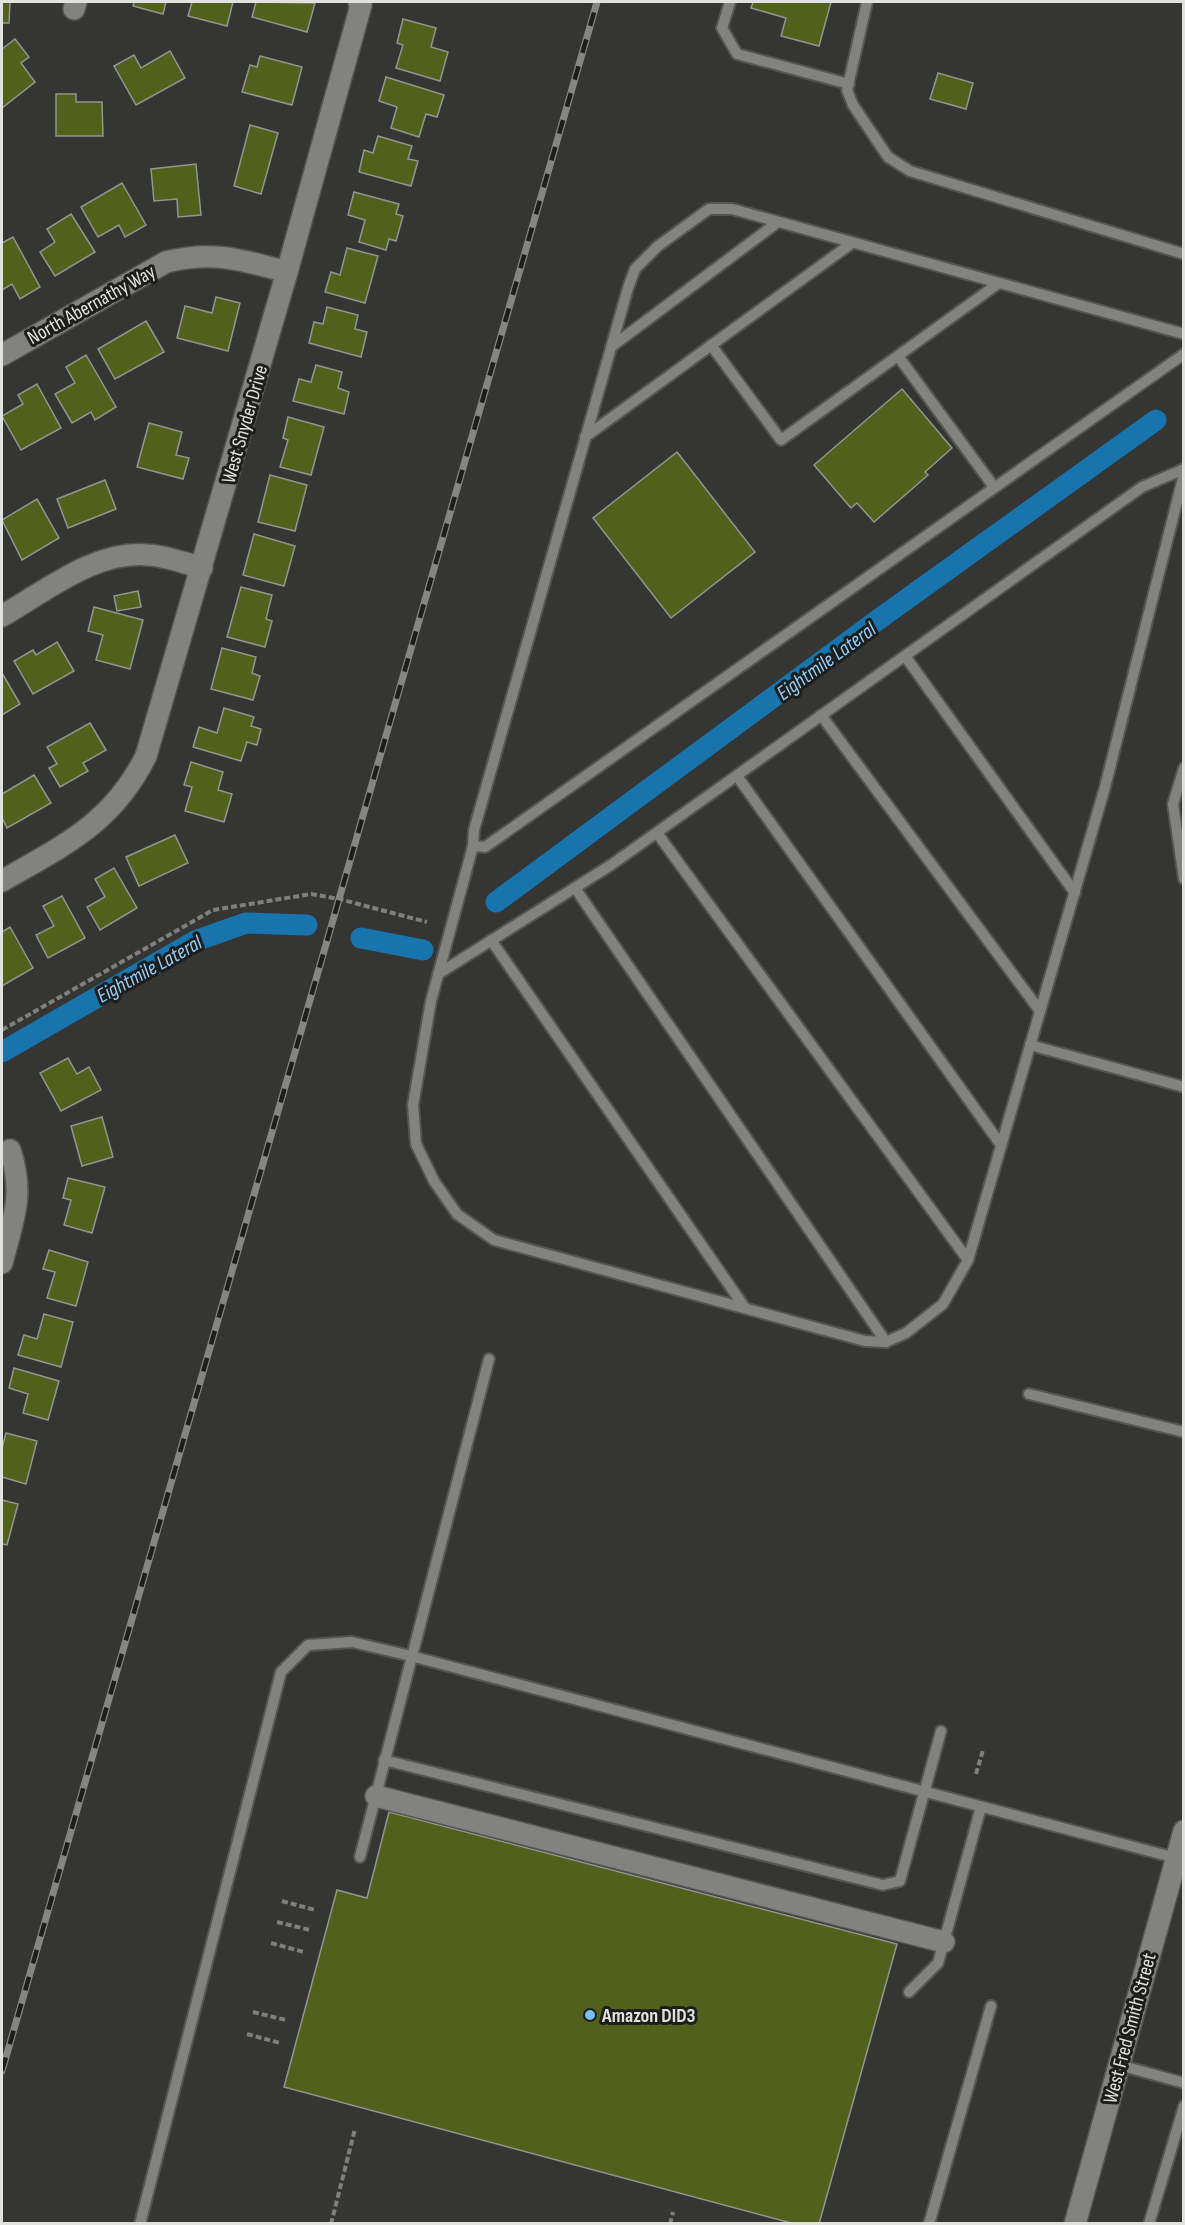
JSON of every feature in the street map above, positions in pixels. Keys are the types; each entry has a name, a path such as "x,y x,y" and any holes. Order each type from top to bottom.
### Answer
{"street":[{"name":"West Snyder Drive","path":"2,881 90,828 123,795 146,756 287,272 361,5 359,2"},
{"name":"North Abernathy Way","path":"2,355 166,262 189,256 213,255 237,258 287,272"},
{"path":"2,616 103,560 127,555 150,555 202,568"},
{"path":"2,1263 19,1198 18,1175 10,1150"},
{"path":"376,1796 944,1942"},
{"name":"West Fred Smith Street","path":"1075,2223 1184,1832"}],"lane":[{"path":"729,2 722,28 737,54 849,84"},
{"path":"867,2 847,90 853,105 888,157 910,171 1184,254"},
{"path":"1184,334 732,209 709,210 657,246 635,269 610,347 474,830 473,846 431,1001 413,1105 416,1144 434,1181 457,1214 494,1240 865,1341 886,1342 906,1333 943,1304 968,1260 1075,893 1108,776 1184,474"},
{"path":"610,347 778,222"},
{"path":"585,436 852,243"},
{"path":"711,345 782,440 999,283"},
{"path":"473,846 484,847 1184,354"},
{"path":"898,356 994,487"},
{"path":"438,974 575,888 657,832 1142,487 1184,469"},
{"path":"904,656 1075,893"},
{"path":"821,715 1040,1011"},
{"path":"1184,768 1173,804 1184,879"},
{"path":"736,776 1001,1145"},
{"path":"657,832 968,1260"},
{"path":"575,888 886,1342"},
{"path":"491,940 745,1308"},
{"path":"1030,1045 1184,1087"},
{"path":"360,1857 489,1359"},
{"path":"1029,1394 1184,1432"},
{"path":"140,2223 281,1672 308,1645 352,1642 411,1656 1176,1858"},
{"path":"384,1760 883,1886 900,1881 940,1731"},
{"path":"909,1992 938,1963 981,1807"},
{"path":"929,2223 991,2006"},
{"path":"1119,2065 1184,2083"},
{"path":"1149,2223 1184,2106"}],"path":[{"path":"2,1030 213,910 311,894 427,922"},
{"path":"976,1773 983,1750"},
{"path":"282,1901 315,1910"},
{"path":"277,1922 310,1930"},
{"path":"271,1943 304,1952"},
{"path":"253,2012 286,2020"},
{"path":"247,2034 280,2043"},
{"path":"331,2223 355,2129"},
{"path":"670,2223 673,2212"}],"building":[{"path":"2,2 10,2 9,23 2,23"},
{"path":"134,2 166,2 163,14 133,6"},
{"path":"192,2 233,2 227,26 188,16"},
{"path":"256,2 315,3 307,32 252,17"},
{"path":"753,2 831,2 819,46 781,36 786,18 751,8"},
{"path":"403,19 436,28 431,47 448,52 440,81 396,68 403,45 397,43"},
{"path":"15,39 29,57 21,63 35,82 2,108 2,49"},
{"path":"170,51 185,78 136,105 114,66 134,55 141,68"},
{"path":"260,56 302,67 292,105 242,92 250,65 257,67"},
{"path":"938,73 973,83 966,109 930,99"},
{"path":"386,77 444,95 437,117 426,114 419,137 391,128 397,107 379,101"},
{"path":"56,94 76,94 76,102 102,102 103,136 56,136"},
{"path":"250,125 278,133 261,194 234,186"},
{"path":"378,136 412,146 408,159 418,161 411,186 359,172 364,150 373,153"},
{"path":"196,164 201,215 178,217 177,199 154,201 151,169"},
{"path":"122,183 146,225 125,237 119,225 98,237 81,207"},
{"path":"354,192 399,204 396,214 403,216 396,241 389,239 386,250 359,242 365,220 348,215"},
{"path":"71,214 95,252 55,276 40,252 55,242 47,229"},
{"path":"13,237 40,287 20,299 12,284 2,290 2,243"},
{"path":"347,248 378,256 365,303 325,292 331,272 340,275"},
{"path":"216,297 240,303 228,351 177,338 185,306 212,313"},
{"path":"327,307 358,315 355,329 367,332 361,357 309,343 314,322 323,324"},
{"path":"146,321 164,352 115,379 98,349"},
{"path":"86,355 116,407 95,420 91,412 72,423 55,394 75,383 66,367"},
{"path":"316,365 342,372 338,388 349,392 344,414 293,401 299,379 311,382"},
{"path":"37,384 61,428 21,450 2,416 23,404 18,395"},
{"path":"902,389 952,448 925,472 928,475 874,522 857,503 851,508 814,465"},
{"path":"288,417 324,427 311,475 280,467 288,440 283,438"},
{"path":"149,423 182,432 176,455 189,458 183,479 137,467"},
{"path":"677,452 755,552 671,618 593,518"},
{"path":"270,475 307,485 295,531 258,522"},
{"path":"105,480 116,509 68,528 57,499"},
{"path":"37,499 59,538 22,560 2,520"},
{"path":"254,534 295,546 284,586 243,575"},
{"path":"241,587 272,595 266,619 272,621 265,647 227,637"},
{"path":"138,591 141,607 117,611 114,596"},
{"path":"94,607 143,620 130,669 96,660 103,635 88,631"},
{"path":"57,642 74,671 33,694 14,661 33,650 36,655"},
{"path":"222,648 256,657 252,673 260,676 253,700 211,689"},
{"path":"2,673 20,704 2,715"},
{"path":"224,708 254,717 251,726 261,729 257,745 247,742 241,761 193,747 199,727 217,733"},
{"path":"90,723 106,750 83,763 88,771 60,787 49,768 57,764 47,747"},
{"path":"191,762 223,772 218,790 232,794 224,822 185,811 192,787 184,785"},
{"path":"34,775 51,803 7,828 2,818 2,794"},
{"path":"175,835 188,863 139,886 126,857"},
{"path":"114,868 137,908 100,930 87,907 105,897 95,879"},
{"path":"62,896 85,938 48,958 36,935 54,926 43,906"},
{"path":"10,927 33,968 2,986 2,932"},
{"path":"68,1058 77,1074 89,1067 101,1090 61,1111 40,1073"},
{"path":"102,1117 113,1157 82,1166 71,1126"},
{"path":"68,1178 105,1187 92,1233 64,1225 71,1200 63,1198"},
{"path":"49,1250 88,1262 76,1306 47,1298 55,1272 43,1269"},
{"path":"44,1314 73,1322 61,1367 18,1355 24,1335 37,1339"},
{"path":"14,1368 59,1381 48,1420 23,1413 28,1394 9,1388"},
{"path":"6,1433 37,1441 26,1484 2,1477 2,1448"},
{"path":"2,1500 18,1504 7,1545 2,1544"},
{"name":"Amazon DID3","path":"389,1812 897,1944 819,2224 795,2224 284,2087 337,1890 367,1898"}],"waterway":[{"name":"Eightmile Lateral","path":"496,902 879,619 1156,420"},
{"name":"Eightmile Lateral","path":"2,1052 195,941 246,923 307,925"},
{"name":"Eightmile Lateral","path":"361,938 423,950"}],"railway":[{"path":"2,2071 597,2"}],"place":[{"name":"Amazon DID3","path":"590,2015"}]}
